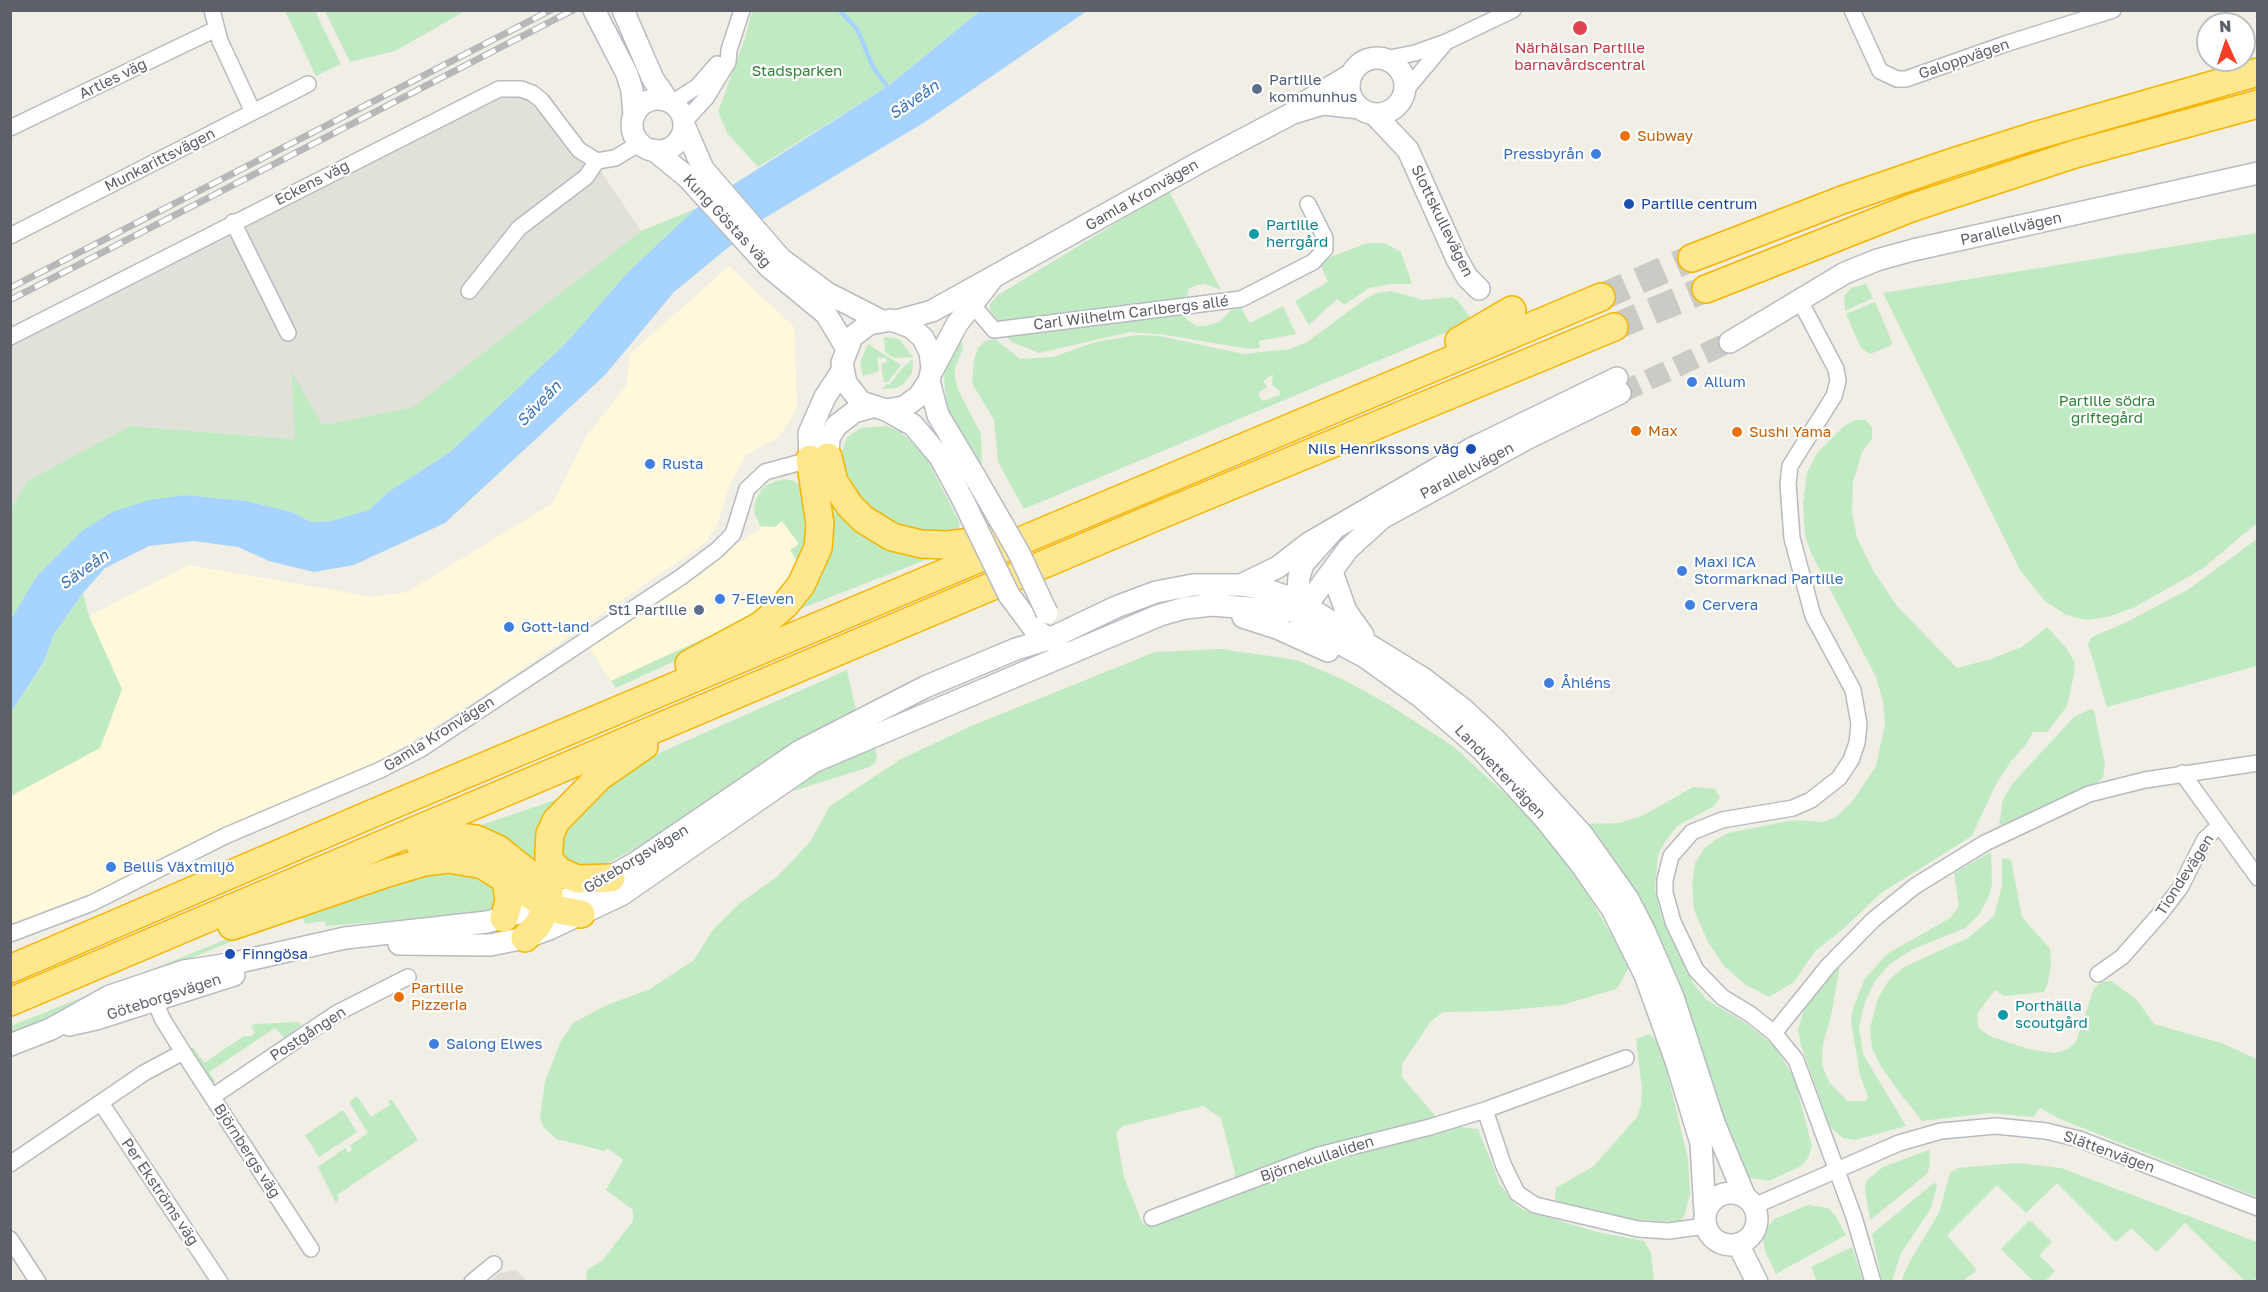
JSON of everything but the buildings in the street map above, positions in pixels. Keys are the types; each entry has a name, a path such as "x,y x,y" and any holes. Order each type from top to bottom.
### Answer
{"highway":[{"path":"1692,258 1842,200 1980,153 2258,72"},
{"path":"1706,288 1911,208 2075,154 2258,104"},
{"path":"10,969 390,806 1601,297"},
{"path":"1373,392 1397,373 1512,310"},
{"path":"10,1002 1614,327"},
{"path":"819,458 850,506 869,524 904,540 921,544 962,544 1037,531 1071,520"},
{"path":"203,888 690,664 760,626 785,605 801,585 816,556 820,524 819,458"},
{"path":"561,902 551,862 550,834 568,806 599,777 704,708"},
{"path":"310,876 409,842 433,837 461,836 498,849 561,902"},
{"path":"48,986 424,862 449,859 471,861 506,879 561,902"},
{"path":"551,862 559,871 577,879 611,878"},
{"path":"504,918 509,901 506,879"},
{"path":"525,939 561,902"}],"street":[{"path":"212,10 216,29 253,112"},
{"path":"594,10 627,74 632,90 633,130 647,147"},
{"name":"Kung Göstas väg","path":"623,10 653,79 670,102 680,111 703,170 707,188"},
{"path":"469,291 519,228 586,177 597,161 615,158 647,147 675,145 682,135 684,124 706,98 728,62 729,50 742,10"},
{"path":"1446,42 1394,108 1367,111 1353,100 1349,89 1352,74 1359,65 1368,60 1415,53 1446,42 1513,10"},
{"name":"Galoppvägen","path":"1852,10 1880,71 1897,80 1906,79 2005,44 2113,10"},
{"name":"Artles väg","path":"10,128 216,29"},
{"path":"634,116 639,108 650,101 670,102 698,87 729,50"},
{"path":"1385,59 1399,68 1405,83 1404,94"},
{"name":"Gamla Kronvägen","path":"1293,113 1305,101 1352,74"},
{"name":"Munkarittsvägen","path":"10,236 308,84"},
{"name":"Eckens väg","path":"10,337 499,89 521,89 532,93 541,100 579,150 597,161"},
{"name":"Slottskullevägen","path":"1404,94 1408,150 1457,259 1467,278 1479,289"},
{"name":"Gamla Kronvägen","path":"888,321 932,311 968,299 993,278 1200,162 1293,113 1323,104 1367,111"},
{"name":"Slottskullevägen","path":"1367,111 1408,150"},
{"name":"Kung Göstas väg","path":"647,147 687,177 707,188 756,243 826,314 846,347"},
{"name":"Parallellvägen","path":"1727,336 1776,312 1845,273 1913,250 2258,173"},
{"name":"Carl Wilhelm Carlbergs allé","path":"968,299 994,330 1241,299 1313,262 1325,249 1325,238 1308,204"},
{"path":"233,222 288,333"},
{"name":"Kung Göstas väg","path":"756,243 810,282 888,321"},
{"name":"Gamla Kronvägen","path":"930,377 968,299"},
{"path":"1799,299 1836,369 1838,381 1834,396 1790,466 1788,484 1792,538 1812,616 1853,690 1859,724 1857,743 1851,760 1839,778 1811,800 1793,808 1722,820 1692,832 1671,856 1665,880 1672,922 1696,970 1722,997 1750,1014 1774,1033 1796,1060 1836,1169 1873,1281"},
{"path":"819,458 812,426 825,397 842,371 846,347 860,329 888,321 911,327 923,338 930,352 930,377 938,415 1018,553 1047,613 1051,627 1046,654 1032,669"},
{"path":"842,371 852,393 913,425 926,438 961,495 1022,625 1016,649"},
{"path":"819,458 836,426 854,412 909,404 923,392 930,377"},
{"name":"Parallellvägen","path":"1241,585 1278,567 1334,529 1471,449 1619,386 1406,503 1362,533 1332,572 1299,605"},
{"name":"Gamla Kronvägen","path":"10,934 92,903 225,836 380,770 421,749 708,557 733,534 747,489 756,478 777,467 819,458"},
{"name":"Parallellvägen","path":"1299,605 1303,564 1334,529"},
{"path":"1332,572 1346,611 1368,651"},
{"name":"Landvettervägen","path":"1116,607 1172,588 1241,585 1262,588 1299,605 1368,651 1432,685 1463,709 1495,739 1582,834 1628,899 1673,998 1714,1123 1749,1202"},
{"path":"1212,605 1238,605 1271,611 1299,605"},
{"name":"Landvettervägen","path":"1032,669 1160,615 1185,608 1212,605 1277,628 1343,657 1368,651"},
{"path":"1047,613 1062,618 1075,617 1116,607"},
{"name":"Göteborgsvägen","path":"561,902 611,878 816,741 860,722 926,687 1016,649 1050,639 1116,607"},
{"path":"1022,625 1073,651"},
{"name":"Landvettervägen","path":"1368,651 1481,749 1545,819 1580,862 1612,909 1645,975 1676,1061 1701,1143 1705,1219"},
{"name":"Göteborgsvägen","path":"10,1045 51,1029 96,1019 150,992 184,971 230,964 345,938 504,918 561,902 621,895 813,762 1032,669"},
{"path":"1774,1033 1828,966 1873,920 1915,886 1949,863 2022,824 2090,794 2182,774 2258,763"},
{"path":"2182,774 2214,814 2219,826 2258,878"},
{"name":"Tiondevägen","path":"2098,974 2122,957 2160,914 2180,888 2205,839 2219,826"},
{"name":"Göteborgsvägen","path":"150,992 365,943 490,945 525,939"},
{"name":"Postgången","path":"212,1097 337,1013 408,977"},
{"name":"Björnbergs väg","path":"150,992 183,1052 311,1249"},
{"path":"10,1164 144,1073 183,1052"},
{"name":"Björnekullaliden","path":"1152,1218 1319,1155 1431,1127 1485,1110 1626,1058"},
{"name":"Per Ekströms väg","path":"100,1103 220,1281"},
{"path":"1485,1110 1503,1164 1517,1193 1535,1205 1638,1229 1669,1231 1705,1219"},
{"name":"Slättenvägen","path":"1749,1202 1899,1143 1941,1131 1972,1127 2021,1127 2079,1139 2258,1208"},
{"path":"1732,1192 1749,1202 1757,1220 1755,1229 1746,1240 1728,1245 1718,1242 1705,1219 1712,1201 1723,1194 1732,1192"},
{"path":"10,1239 38,1281"},
{"path":"1738,1244 1757,1281"},
{"path":"472,1281 494,1264"}],"shaded area":[{"path":"500,84 524,85 550,95 641,231 413,407 323,425 291,373 296,439 130,426 27,481 11,509 11,328"},
{"path":"729,266 794,327 797,408 779,437 746,455 729,487 717,525 705,543 478,699 379,762 147,871 24,925 11,923 11,796 100,748 122,689 89,616 189,565 373,597 407,592 553,503 587,435 626,386 630,354"},
{"name":"St1 Partille","path":"778,516 804,551 791,578 777,596 738,623 611,681 588,646"},
{"path":"516,1270 527,1281 490,1281 500,1273"}],"green space":[{"path":"285,11 315,11 341,64 316,76"},
{"path":"325,11 465,11 395,51 350,62"},
{"name":"Stadsparken","path":"752,11 980,11 888,86 758,167 728,134 718,112 745,38"},
{"path":"1169,191 1221,290 1205,284 1197,285 1189,289 1185,302 1000,323 990,310 990,304 998,295"},
{"path":"695,209 628,272 566,343 450,452 388,492 369,510 331,521 311,522 292,512 245,501 185,495 24,599 11,619 11,509 27,481 130,426 295,439 291,371 323,425 413,407 641,231"},
{"name":"Partille södra griftegård","path":"2257,233 2257,523 2202,569 2135,607 2108,617 2086,620 2066,615 2045,601 2020,570 1883,293"},
{"path":"1368,243 1385,243 1401,252 1412,284 1390,284 1369,288 1344,305 1337,299 1309,325 1295,301 1328,282 1319,261"},
{"path":"1866,284 1873,298 1845,311 1844,296 1851,288"},
{"path":"1391,291 1423,300 1452,297 1458,301 1473,321 1024,509 998,462 994,420 972,383 974,360 978,348 985,341 995,339 1020,359 1053,357 1095,342 1138,335 1159,336 1244,354 1290,349 1307,342 1376,293","holes":["1273,374 1272,385 1279,390 1280,395 1263,401 1259,397 1259,392 1267,387 1263,381"]},
{"path":"1875,302 1892,342 1890,346 1870,354 1861,348 1846,314"},
{"path":"1283,306 1296,334 1259,341 1260,348 1249,349 1160,334 1130,332 1039,353 1012,342 1004,334 1184,313 1187,320 1197,326 1205,326 1219,322 1230,311 1240,307 1250,323"},
{"path":"884,337 899,339 913,357 894,358 885,352"},
{"path":"961,339 963,349 955,368 955,379 959,392 981,434 982,470 950,415 946,402 944,374 947,360"},
{"path":"868,344 901,365 888,382 884,382 881,364 887,362 886,358 877,358 879,371 863,376 860,362"},
{"path":"913,359 912,373 903,384 896,388 882,389 887,384 889,385 903,367"},
{"path":"1855,420 1865,420 1872,427 1872,439 1862,452 1853,482 1852,512 1857,538 1874,572 1897,606 1957,668 1991,659 2022,647 2047,627 2067,649 2075,663 2073,679 2067,706 2047,732 2033,732 2025,746 2011,761 1995,786 1972,836 1881,893 1842,930 1815,951 1794,982 1769,997 1746,985 1724,966 1708,942 1694,910 1692,883 1695,863 1704,849 1714,841 1728,833 1794,820 1823,822 1836,817 1852,802 1876,766 1885,724 1883,701 1876,677 1811,553 1805,535 1803,504 1807,473 1817,453 1844,426"},
{"path":"886,426 900,431 926,457 960,524 957,534 921,535 887,525 849,489 841,465 842,451 847,437 861,428"},
{"path":"783,479 794,481 802,488 814,523 787,595 701,649 616,688 611,681 738,623 777,596 791,578 797,561 790,550 799,544 782,521 775,527 760,526 754,512 755,502 766,485"},
{"path":"828,494 908,555 928,559 790,613"},
{"path":"2257,539 2257,666 2107,707 2088,644 2092,637 2125,623 2189,589"},
{"path":"83,593 89,616 122,689 100,748 11,796 11,712 44,663 54,634"},
{"path":"1221,649 1297,660 1344,680 1388,704 1454,747 1515,803 1570,863 1629,966 1620,984 1616,989 1562,1005 1498,1011 1443,1012 1431,1021 1402,1064 1402,1077 1438,1119 1460,1127 1478,1129 1500,1184 1511,1200 1523,1210 1597,1232 1644,1241 1651,1253 1654,1281 586,1281 587,1270 602,1261 633,1221 633,1210 606,1190 623,1160 608,1148 604,1151 557,1139 544,1128 540,1118 545,1082 560,1043 573,1023 607,1005 650,989 694,960 712,931 740,903 778,876 810,842 830,806 901,759 971,726 1155,652","holes":["1203,1106 1221,1118 1235,1173 1234,1193 1143,1225 1124,1177 1116,1133 1123,1126"]},
{"path":"847,670 857,715 816,732 778,753 660,835 598,868 587,871 562,859 558,837 575,810 650,757"},
{"path":"2091,709 2094,711 2105,764 2103,777 2094,785 1999,826 2003,799 2013,783 2074,717"},
{"path":"873,744 877,756 875,763 869,767 793,791 797,783 839,757"},
{"path":"1693,787 1715,789 1720,798 1714,806 1677,826 1666,840 1658,855 1655,889 1662,919 1693,983 1707,1000 1747,1024 1774,1046 1794,1077 1812,1146 1808,1158 1801,1166 1769,1181 1750,1178 1738,1160 1675,973 1654,928 1586,824 1620,823 1644,815"},
{"path":"561,798 542,869 467,830"},
{"path":"1991,852 1992,884 1988,899 1979,914 1965,928 1913,949 1890,964 1875,981 1865,1002 1859,1027 1863,1054 1906,1126 1855,1140 1843,1138 1830,1127 1801,1045 1798,1031 1804,1009 1840,965 1831,1016 1823,1043 1822,1065 1829,1082 1847,1101 1866,1101 1868,1097 1860,1075 1851,1022 1853,1009 1864,980 1887,954 1950,918 1959,906 1954,873"},
{"path":"2002,858 2011,860 2022,917 2050,949 2051,965 2044,992 2004,996 1995,990 1977,1014 1978,1027 1989,1036 2028,1049 2055,1053 2068,1049 2076,1042 2094,988 2102,982 2111,981 2136,999 2154,1024 2221,1043 2257,1059 2257,1197 2060,1119 2040,1108 2033,1117 1989,1113 1922,1121 1899,1092 1880,1065 1872,1048 1870,1028 1878,998 1889,980 1904,967 1968,938 1994,916 2002,886"},
{"path":"470,871 497,888 499,900 492,912 326,926 325,921 305,924 303,918 254,932 11,1033 11,1026 262,925 423,873"},
{"path":"300,1022 301,1026 284,1038 275,1028 209,1072 215,1081 213,1084 190,1049 193,1047 204,1063 244,1036 251,1036 255,1033 251,1026 254,1024"},
{"path":"1649,1034 1660,1044 1688,1159 1690,1194 1684,1216 1679,1222 1626,1219 1560,1204 1555,1199 1556,1188 1594,1166 1637,1117 1641,1105 1642,1089 1636,1039"},
{"path":"357,1096 371,1117 390,1105 388,1101 392,1100 418,1140 337,1195 339,1198 336,1203 318,1167 345,1148 348,1153 352,1150 350,1145 368,1133 349,1102"},
{"path":"343,1110 357,1132 319,1157 305,1135"},
{"path":"1929,1150 1930,1165 1927,1174 1870,1220 1865,1190 1866,1181 1883,1167"},
{"path":"2017,1163 2061,1168 2257,1242 2257,1279 2245,1281 2185,1223 2157,1252 2131,1228 2116,1242 2057,1183 2026,1213 1997,1185 1947,1235 1977,1270 1963,1281 1901,1281 1910,1261 1939,1213 1950,1173 1958,1168"},
{"path":"1934,1183 1937,1184 1936,1191 1930,1210 1901,1253 1892,1281 1882,1281 1872,1234"},
{"path":"1808,1205 1828,1208 1835,1215 1846,1235 1776,1274 1765,1251 1763,1238 1766,1229 1774,1219"},
{"path":"2030,1220 2052,1242 2039,1255 2055,1271 2045,1281 2033,1281 2001,1249"},
{"path":"1852,1247 1863,1281 1817,1281 1811,1267"}],"water":[{"name":"Säveån","path":"980,11 1087,11 925,122 763,219 674,292 605,375 445,523 354,565 314,572 269,561 238,547 194,541 149,546 105,568 83,593 54,634 44,662 11,712 11,619 37,576 82,531 112,512 150,500 185,495 246,501 292,512 311,522 331,521 369,510 388,492 450,452 566,343 628,272 695,209 888,86"}],"waterway":[{"path":"839,10 857,29 873,67 890,90"}],"tunnel":[{"path":"1601,297 1692,258"},
{"path":"1614,327 1706,289"},
{"path":"1620,393 1730,342"}],"railway":[{"path":"10,288 551,10"},
{"path":"10,300 573,10"}],"place":[{"name":"Närhälsan Partille barnavårdscentral","path":"1580,28"},
{"name":"Partille kommunhus","path":"1257,89"},
{"name":"Subway","path":"1625,136"},
{"name":"Pressbyrån","path":"1596,154"},
{"name":"Partille centrum","path":"1629,204"},
{"name":"Partille herrgård","path":"1254,234"},
{"name":"Allum","path":"1692,382"},
{"name":"Max","path":"1636,431"},
{"name":"Sushi Yama","path":"1737,432"},
{"name":"Nils Henrikssons väg","path":"1471,449"},
{"name":"Rusta","path":"650,464"},
{"name":"Maxi ICA Stormarknad Partille","path":"1682,571"},
{"name":"7-Eleven","path":"720,599"},
{"name":"Cervera","path":"1690,605"},
{"name":"St1 Partille","path":"699,610"},
{"name":"Gott-land","path":"509,627"},
{"name":"Åhléns","path":"1549,683"},
{"name":"Bellis Växtmiljö","path":"111,867"},
{"name":"Finngösa","path":"230,954"},
{"name":"Partille Pizzeria","path":"399,997"},
{"name":"Porthälla scoutgård","path":"2003,1015"},
{"name":"Salong Elwes","path":"434,1044"}]}
